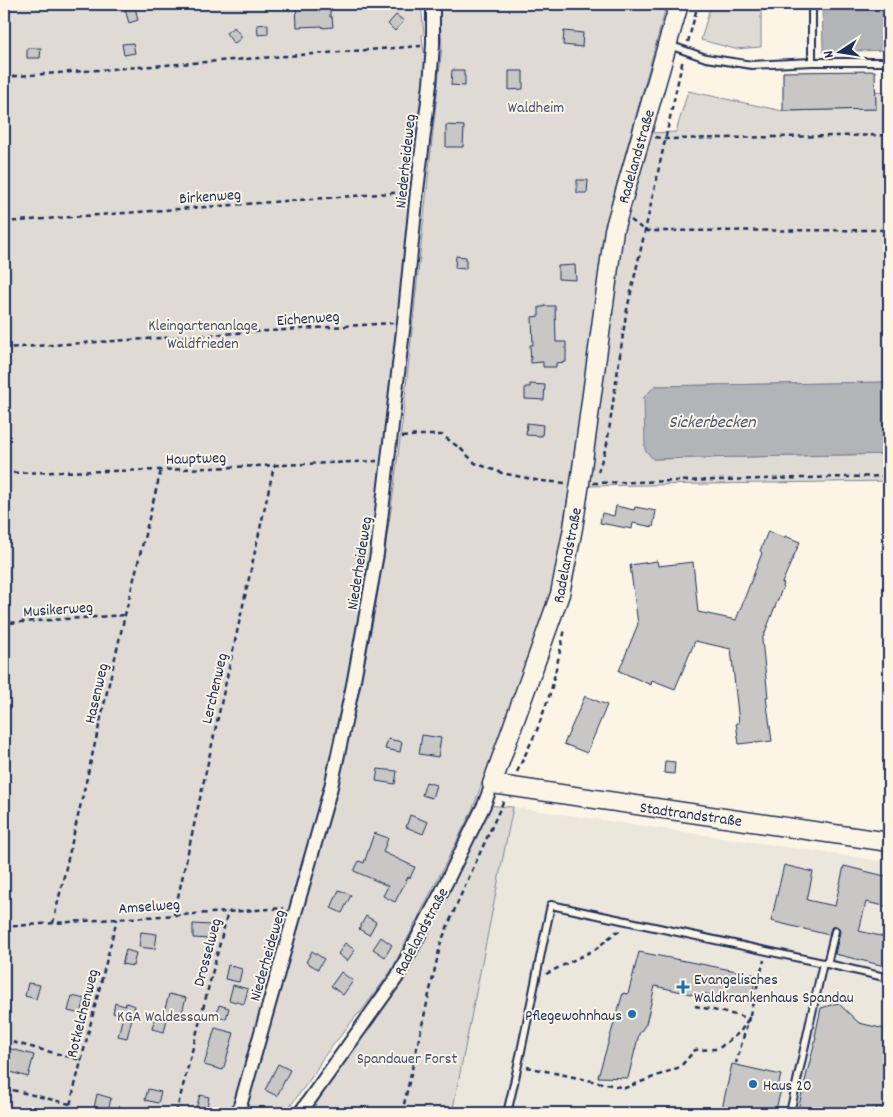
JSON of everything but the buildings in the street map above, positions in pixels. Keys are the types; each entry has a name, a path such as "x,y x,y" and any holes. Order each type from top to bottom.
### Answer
{"street":[{"name":"Niederheideweg","path":"238,1113 331,787 351,695 377,554 430,84 433,45 433,4"},
{"name":"Radelandstraße","path":"300,1113 397,977 442,891 484,805 560,594 580,483 614,230 679,4"},
{"name":"Stadtrandstraße","path":"492,784 889,842"}],"lane":[{"path":"812,4 812,62"},
{"path":"668,44 706,58 752,65 812,62 889,62"},
{"path":"507,1113 519,1065 551,905 767,950 889,978"},
{"path":"790,1113 825,964 835,931"}],"path":[{"path":"4,77 433,45"},
{"path":"642,134 666,140 889,135"},
{"name":"Birkenweg","path":"4,222 417,191"},
{"path":"618,214 633,221 646,231 889,230"},
{"name":"Eichenweg","path":"4,350 5,348 404,322"},
{"path":"391,439 419,435 442,435 461,449 475,463 502,473 541,481 580,483 889,476"},
{"name":"Hauptweg","path":"4,473 161,470 388,461"},
{"name":"Lerchenweg","path":"174,915 274,466"},
{"name":"Hasenweg","path":"53,923 161,470"},
{"name":"Musikerweg","path":"4,637 7,623 125,615"},
{"name":"Amselweg","path":"4,927 296,907"},
{"name":"Drosselweg","path":"176,1113 228,912"},
{"name":"Rotkelchenweg","path":"68,1113 118,918"},
{"path":"536,978 596,949 616,932 630,930"},
{"path":"736,1063 767,950"},
{"path":"695,1006 749,1018"},
{"path":"519,1065 625,1088 680,1067 695,1050 718,1049 740,1032 749,1018"},
{"path":"4,1040 81,1060"},
{"path":"4,1088 70,1104"}],"shaded area":[{"name":"Evangelisches Waldkrankenhaus Spandau","path":"513,807 889,862 889,1113 452,1113"}],"green space":[{"path":"4,4 421,4 424,33 422,36 426,55 420,123 358,683 360,684 373,621 391,510 403,416 442,46 439,4 667,4 605,227 575,458 555,583 471,813 391,971 360,1013 322,1059 314,1074 285,1113 4,1113"},
{"path":"711,4 761,4 761,47 735,49 701,40"},
{"path":"688,91 783,111 875,109 875,91 889,93 889,382 655,386 644,397 653,459 889,454 889,481 585,486 618,231 647,133 676,132"},
{"name":"Spandauer Forst","path":"484,805 513,807 452,1113 300,1113 397,977"}],"water":[{"path":"822,4 889,4 889,50 823,52"},
{"name":"Sickerbecken","path":"889,382 889,454 653,459 645,450 644,397 655,386"}],"place":[{"name":"Evangelisches Waldkrankenhaus Spandau","path":"683,987"},
{"name":"Pflegewohnhaus","path":"632,1014"},
{"name":"Haus 20","path":"753,1084"}],"park label":[{"name":"Waldheim","path":"536,106"},
{"name":"Kleingartenanlage Waldfrieden","path":"203,333"},
{"name":"KGA Waldessaum","path":"168,1015"}]}
